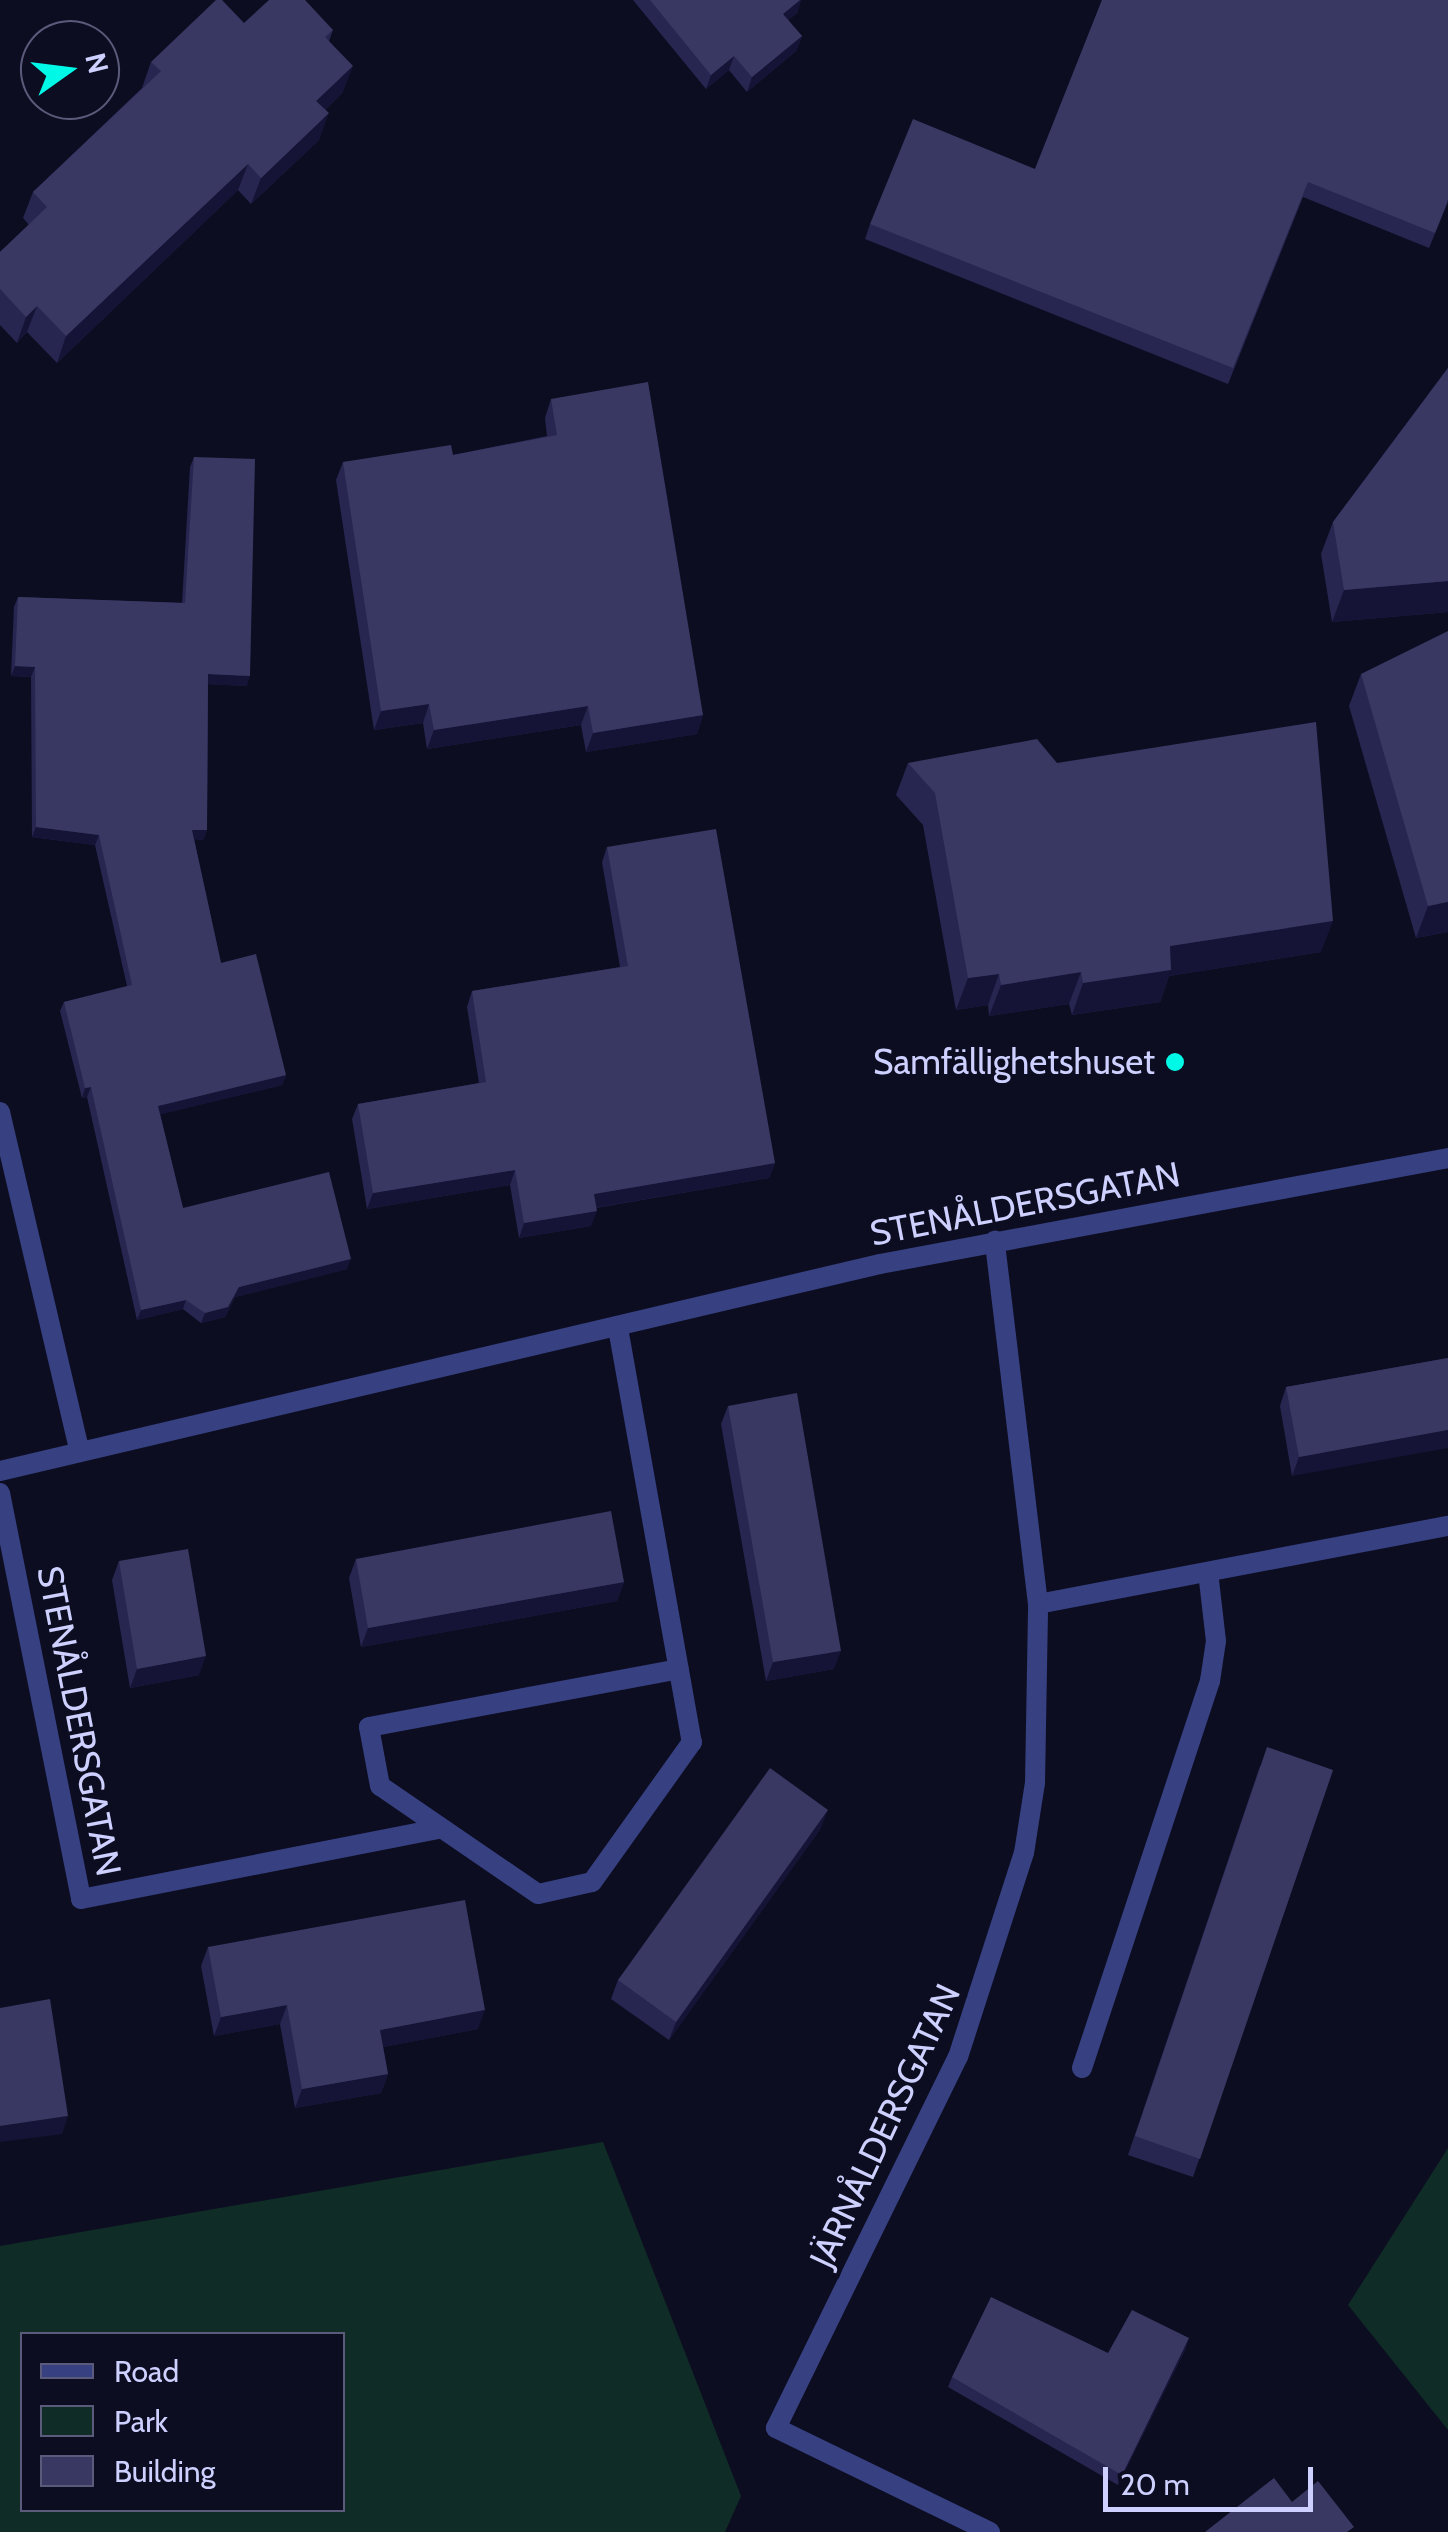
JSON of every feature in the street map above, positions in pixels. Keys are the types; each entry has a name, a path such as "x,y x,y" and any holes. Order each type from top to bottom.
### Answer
{"street":[{"path":"0,1112 80,1452"},
{"name":"STENÅLDERSGATAN","path":"0,1471 995,1241 1448,1158"},
{"name":"JÄRNÅLDERSGATAN","path":"990,2532 776,2428 918,2146 989,1975 1024,1853 1035,1783 1038,1604 995,1241"},
{"path":"618,1328 679,1669 692,1742 592,1882 538,1894 380,1786 369,1726 679,1669"},
{"name":"STENÅLDERSGATAN","path":"0,1492 81,1899 438,1829"},
{"path":"1038,1604 1448,1526"},
{"path":"1082,2068 1210,1682 1216,1641 1208,1572"}],"green space":[{"path":"603,2142 741,2496 725,2532 0,2532 0,2246"},
{"path":"1448,2148 1448,2430 1348,2305"}],"building":[{"path":"216,0 222,0 244,23 269,0 305,0 333,30 325,37 353,66 316,101 329,113 261,178 248,164 66,336 37,306 26,317 0,289 0,252 47,207 33,192 109,120 120,120 120,110 161,71 151,62"},
{"path":"650,0 800,0 783,14 802,36 752,77 734,56 711,75"},
{"path":"1102,0 1448,0 1448,200 1435,233 1308,182 1233,368 870,224 913,119 1035,169"},
{"path":"1448,368 1448,581 1344,590 1333,522"},
{"path":"648,382 703,715 593,733 588,706 434,730 429,704 381,711 343,462 451,445 453,455 557,435 551,399"},
{"path":"194,457 255,459 250,676 208,674 207,830 192,830 221,963 256,954 286,1075 158,1106 183,1208 329,1172 351,1259 239,1287 228,1307 205,1313 186,1300 141,1310 91,1087 85,1088 64,1002 132,985 99,835 36,827 35,667 15,666 18,597 185,603"},
{"path":"1448,631 1448,902 1428,906 1361,674"},
{"path":"1316,722 1333,921 1170,946 1171,970 1083,983 1081,972 1001,985 999,974 968,978 935,793 908,763 1037,739 1057,763"},
{"path":"716,829 775,1163 594,1194 597,1211 524,1223 515,1170 373,1193 358,1104 486,1082 472,991 628,966 607,847"},
{"path":"1448,1358 1448,1430 1299,1457 1286,1387"},
{"path":"797,1393 841,1651 773,1662 728,1406"},
{"path":"611,1511 624,1582 368,1628 356,1559"},
{"path":"188,1549 206,1656 137,1669 119,1561"},
{"path":"1267,1747 1333,1770 1200,2159 1135,2136"},
{"path":"770,1768 828,1810 676,2022 618,1980"},
{"path":"465,1900 485,2010 380,2030 388,2074 302,2089 287,2005 221,2017 208,1947"},
{"path":"50,1999 68,2116 0,2126 0,2008"},
{"path":"991,2297 1108,2353 1132,2310 1189,2338 1122,2475 952,2377"},
{"path":"1274,2478 1292,2502 1318,2481 1354,2527 1347,2532 1205,2532"}],"place":[{"name":"Samfällighetshuset","path":"1175,1062"}]}
